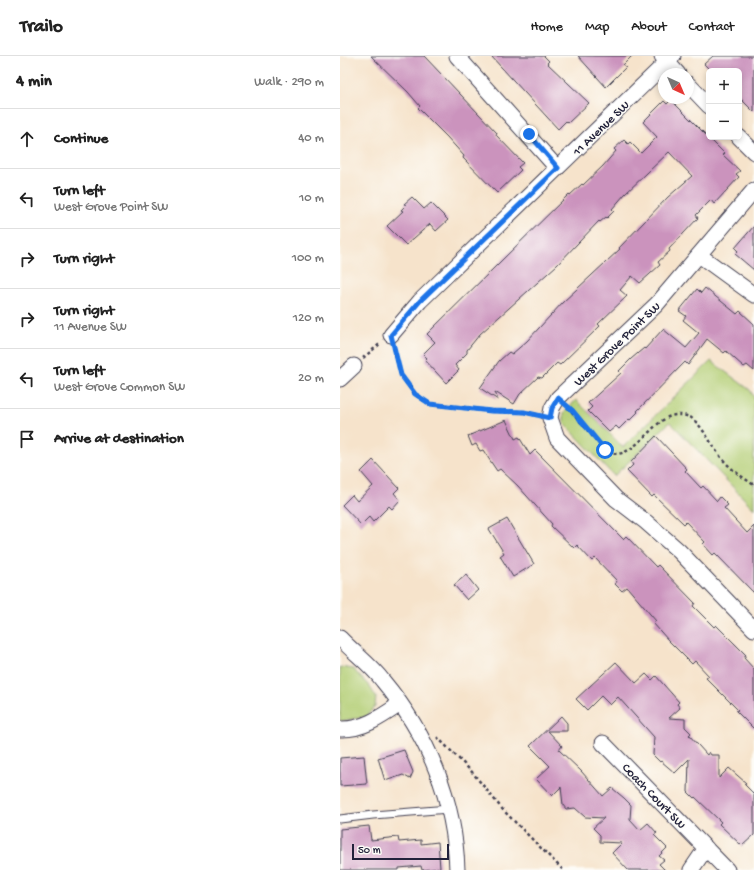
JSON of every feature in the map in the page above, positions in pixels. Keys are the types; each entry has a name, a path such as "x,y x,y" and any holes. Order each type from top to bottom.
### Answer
{"street":[{"path":"457,56 558,168"},
{"path":"667,58 674,68"},
{"name":"11 Avenue SW","path":"391,335 420,301 558,168 667,58"},
{"path":"694,90 707,104"},
{"path":"742,139 754,152"},
{"name":"West Grove Point SW","path":"550,418 552,408 558,398 657,304 754,190"},
{"path":"699,255 754,295"},
{"path":"340,379 354,366"},
{"path":"550,418 557,438 616,499 646,522 679,551 754,629"},
{"path":"342,643 383,680 430,751 449,809 456,846 457,870"},
{"path":"340,729 351,730 372,722 400,704"},
{"name":"Coach Court SW","path":"603,743 728,870"},
{"path":"691,870 706,848"}],"lane":[{"path":"340,819 449,809"}],"path":[{"path":"354,366 391,335 401,375 415,394 430,404 491,411 524,412 550,418"},
{"path":"558,398 573,411 610,454 626,452 666,418 672,415 690,417 700,427 721,457 738,474 754,484"},
{"path":"436,735 472,772 503,810 563,870"}],"green space":[{"path":"711,361 750,390 754,397 754,509 670,422 614,476 564,423 564,413 576,400 623,447"},
{"path":"340,667 353,669 370,687 376,697 375,707 365,717 340,721"}],"building":[{"path":"371,56 424,56 497,133 496,135 523,163 518,167 521,170 497,193 463,158 464,156 447,137 418,108 420,106 408,92"},
{"path":"491,56 544,56 549,61 547,63 589,103 568,123 566,121 558,129"},
{"path":"578,56 632,56 623,65 626,67 606,87"},
{"path":"713,56 754,56 754,112 742,100 742,68 708,68 704,64"},
{"path":"661,104 675,104 706,135 706,140 711,140 725,154 723,155 740,171 736,174 739,177 714,204 711,200 696,215 698,218 669,249 670,251 658,262 660,265 640,283 632,276 620,290 627,296 598,324 600,326 560,365 557,363 542,378 538,377 520,394 514,404 495,392 498,400 480,388 499,361 509,352 512,354 527,341 563,302 620,249 619,248 668,197 692,176 669,152 625,194 612,209 614,211 607,218 606,217 600,222 599,221 557,265 480,334 467,350 467,353 455,365 459,370 446,383 425,360 427,358 423,354 435,342 427,334 569,194 570,195 582,184 583,185 603,166 616,151 614,149 624,140 628,144 630,142 641,153 657,137 643,122"},
{"path":"412,197 424,209 431,203 448,220 436,231 430,224 406,245 387,226 403,211 401,210 406,205 404,204"},
{"path":"754,226 754,270 735,254 738,251 735,248"},
{"path":"705,288 737,314 740,311 754,324 754,371 747,365 744,367 726,351 724,353 707,339 688,365 685,362 630,420 629,419 619,429 616,426 609,432 588,411 592,407 588,403 621,373 619,371 644,348 645,349 663,329 686,348 699,333 683,320 686,316 679,311 697,289 701,293"},
{"path":"506,420 515,439 519,437 530,455 535,450 623,539 626,536 656,567 658,565 695,603 693,606 714,627 716,625 746,655 744,658 754,669 754,729 736,711 738,710 706,678 709,676 695,661 692,664 668,640 653,623 656,621 627,587 622,591 615,584 617,581 595,558 592,561 577,545 574,548 551,526 552,524 518,486 500,469 497,471 483,450 480,451 476,444 472,446 468,436"},
{"path":"656,436 687,469 685,471 701,488 703,486 717,501 720,497 728,505 724,508 747,533 754,526 754,593 715,553 713,555 703,544 705,542 686,522 684,524 654,495 652,497 627,471 633,465 631,462"},
{"path":"373,460 399,488 394,493 400,500 392,509 389,506 373,522 369,517 361,525 342,505 352,495 357,501 373,486 361,472"},
{"path":"507,519 534,564 513,577 500,556 504,553 489,529"},
{"path":"466,575 478,590 467,600 454,585"},
{"path":"616,662 636,683 646,674 652,680 656,676 679,702 677,704 680,708 669,718 685,719 685,727 691,733 689,735 707,755 709,752 711,755 719,755 719,778 729,768 746,783 744,784 754,794 754,835 742,846 719,824 721,822 688,792 689,759 675,773 661,761 660,762 653,755 654,737 618,697 610,705 601,696 587,710 576,699"},
{"path":"561,716 567,723 567,731 548,731 562,746 559,750 581,771 603,796 612,788 624,798 631,805 630,819 640,830 648,823 657,833 654,835 667,848 659,856 664,860 659,864 665,870 628,870 612,853 622,843 600,842 600,835 593,828 604,818 585,817 575,808 566,809 563,805 561,787 552,796 536,779 550,766 530,746"},
{"path":"404,750 413,772 410,779 403,775 385,781 378,758"},
{"path":"364,756 367,784 340,786 340,758"},
{"path":"369,826 371,840 398,837 399,842 421,840 421,844 438,842 440,868 422,870 421,866 399,868 399,870 340,870 340,829"}],"route":[{"path":"529,134 558,168 420,301 391,335 401,375 415,394 430,404 491,411 524,412 550,418 552,408 558,398 573,411 605,450"}]}
